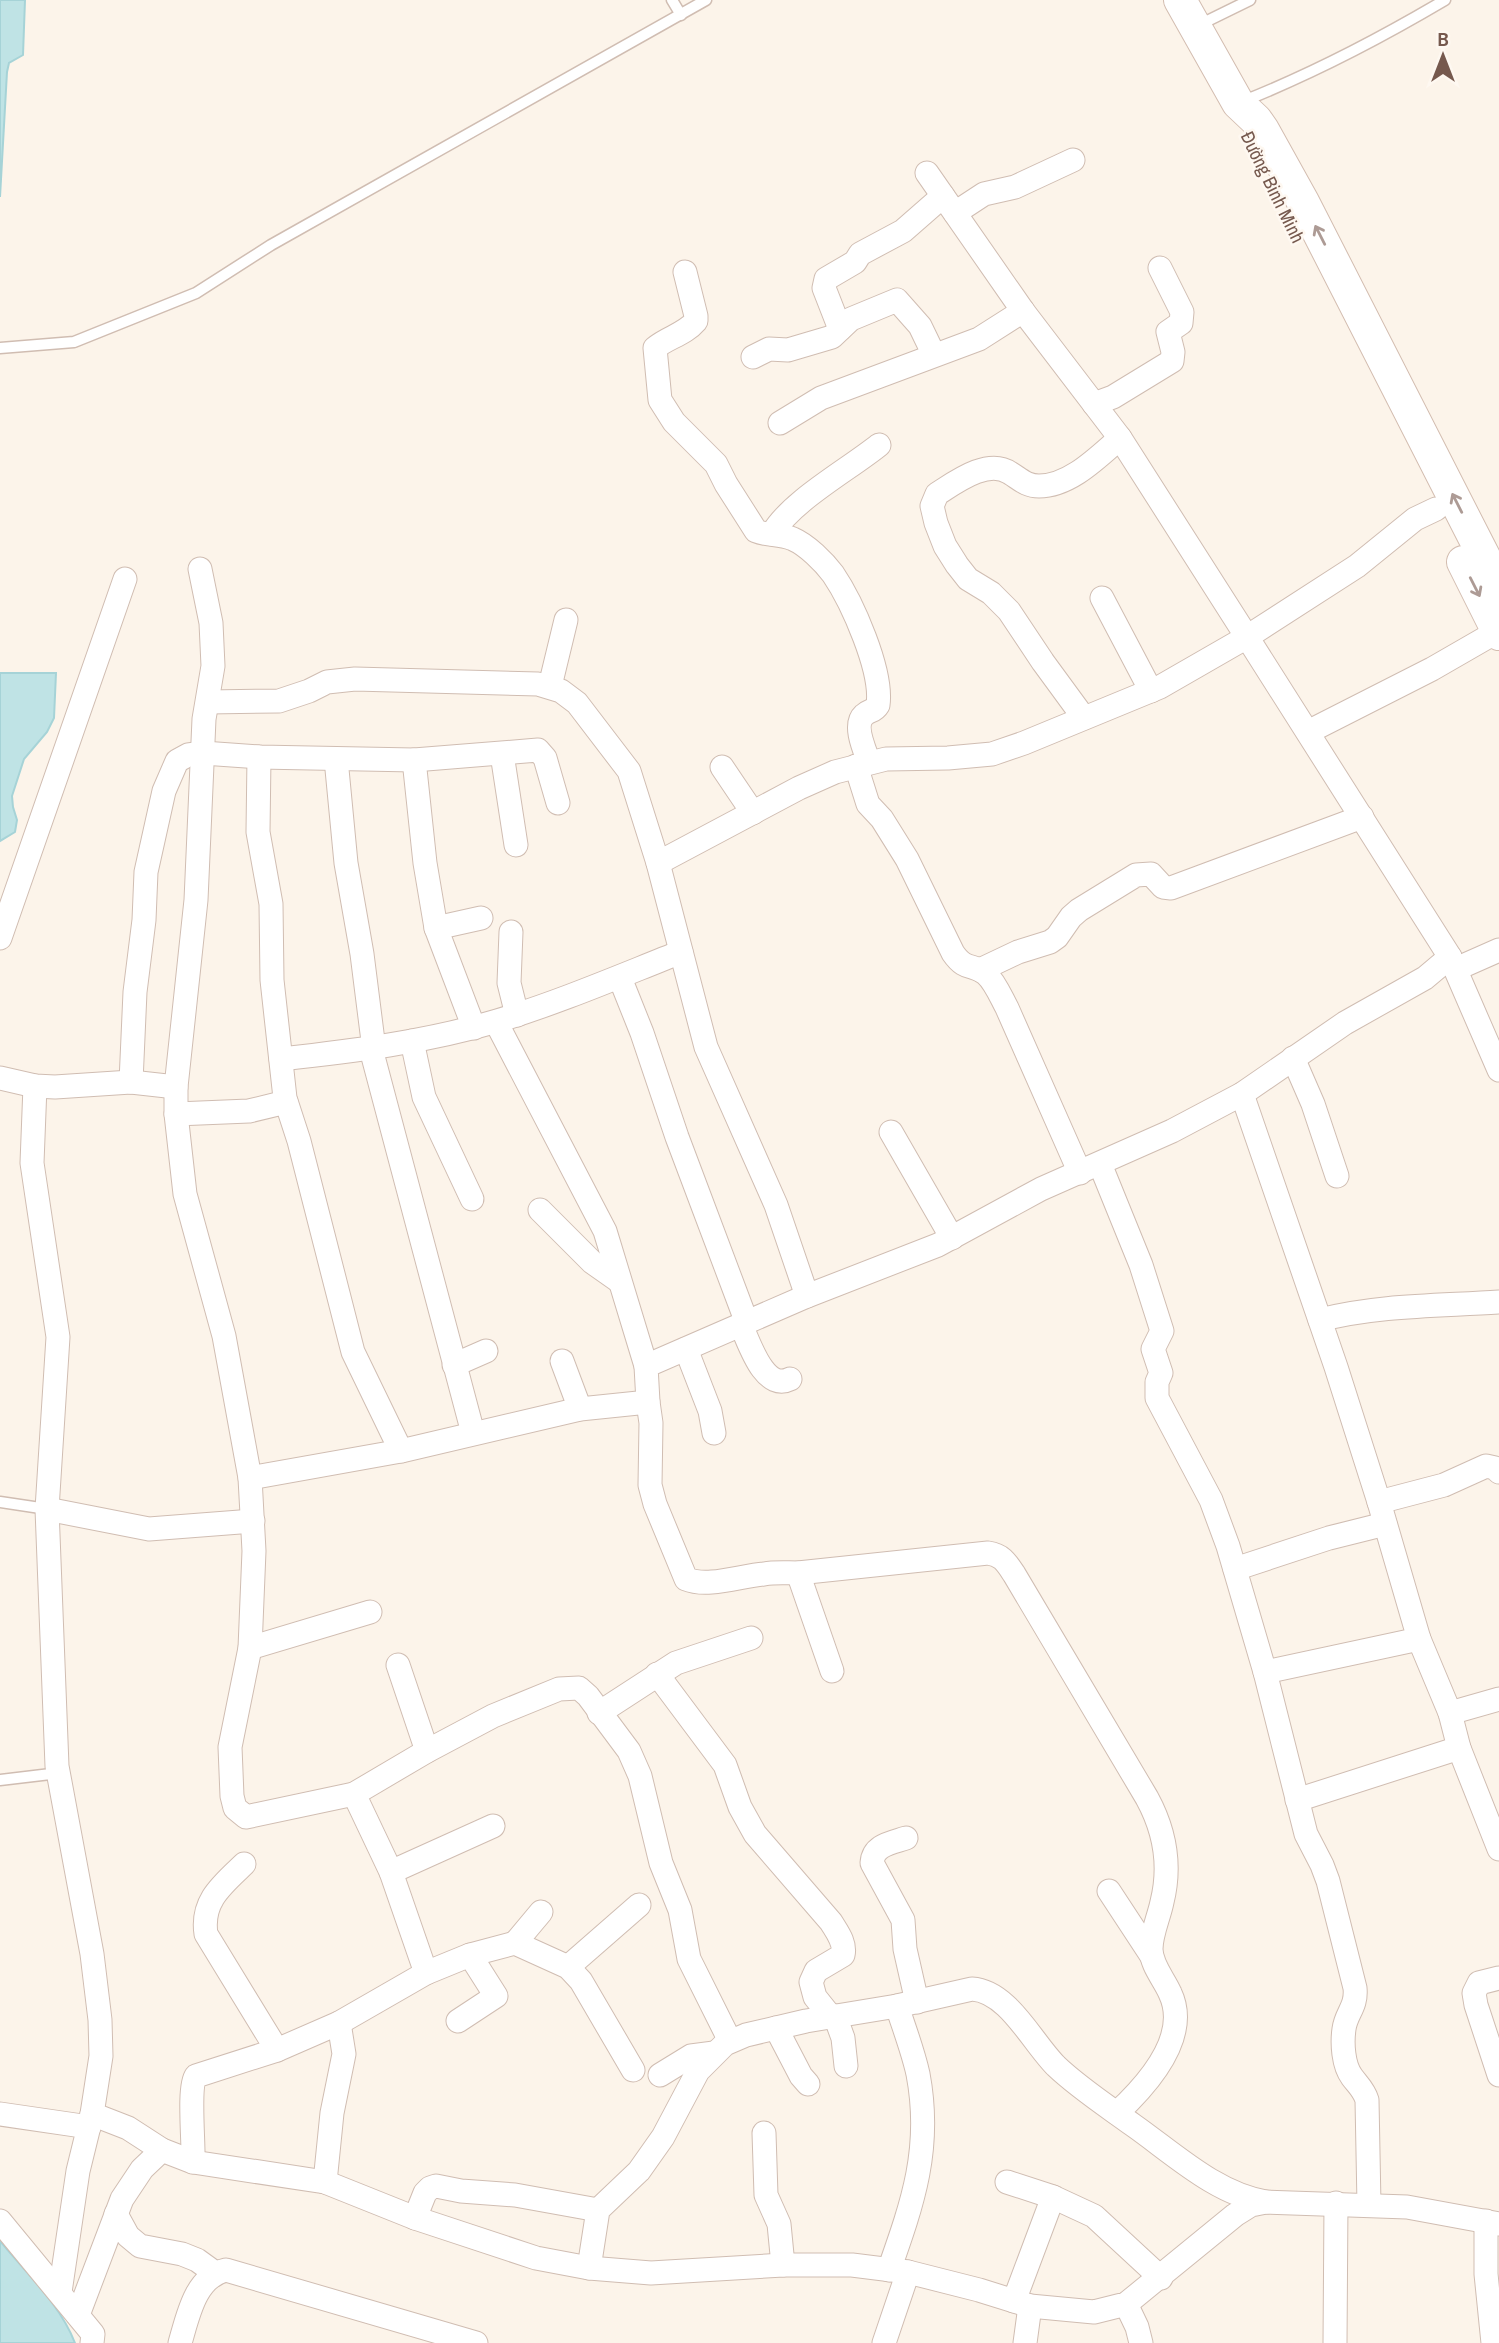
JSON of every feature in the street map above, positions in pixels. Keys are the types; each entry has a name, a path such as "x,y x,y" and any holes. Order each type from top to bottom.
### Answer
{"main road":[{"path":"1187,14 1241,106"},
{"name":"Đường Binh Minh","path":"1241,106 1243,133 1250,150 1346,330 1436,509 1499,586"},
{"name":"Đường Binh Minh","path":"1241,106 1263,130 1303,202 1463,540 1498,632"}],"street":[{"path":"840,329 824,288 826,279 855,262 860,254 949,204 1015,187 1073,160"},
{"path":"927,173 1023,311 1120,438 1308,732 1453,963 1499,1070"},
{"path":"1094,404 1113,397 1172,361 1173,352 1168,332 1181,323 1182,312 1160,268"},
{"path":"685,272 696,321 683,334 655,348 660,400 674,422 716,464 752,526 762,534 794,539 833,575 859,624 873,660 879,699 876,709 865,714 860,721 862,764 868,804 882,819 902,850 960,964 980,970 994,984 1141,1265 1162,1331 1153,1349 1161,1373 1157,1382 1157,1398 1211,1500 1235,1569 1265,1672 1306,1835 1322,1865 1330,1888 1355,1988 1356,2002 1344,2030 1345,2061 1367,2100 1368,2204"},
{"path":"753,357 769,349 788,350 832,337 851,320 897,300 920,326 934,355"},
{"path":"780,423 821,398 979,339 1023,311"},
{"path":"1084,718 1009,611 991,593 968,579 957,565 940,534 933,506 937,494 983,469 992,467 999,467 1029,485 1060,482 1080,471 1120,438"},
{"path":"772,534 792,509 879,445"},
{"path":"658,863 818,779 886,759 992,754 1151,691 1247,637 1357,566 1415,519 1436,509"},
{"path":"200,569 214,647 202,753 196,900 176,1087 176,1114 185,1194 224,1336 250,1478 254,1551 250,1648 230,1747 229,1779 235,1808 246,1817 354,1794 494,1716 558,1689 579,1688 629,1751 640,1776 661,1863 680,1910 689,1959 723,2047"},
{"path":"0,938 125,579"},
{"path":"1102,598 1151,691"},
{"path":"550,686 566,620"},
{"path":"1308,732 1498,632"},
{"path":"208,702 279,701 327,682 355,679 550,686 576,703 625,763 658,863 706,1047 776,1205 807,1297"},
{"path":"131,1082 135,992 144,920 146,872 164,791 173,766 182,757 202,753 259,757 414,760 534,750 542,752 558,803"},
{"path":"502,754 516,845"},
{"path":"259,757 258,832 271,904 272,980 286,1101 299,1141 353,1352 401,1451"},
{"path":"336,759 346,863 362,954 372,1049 473,1433"},
{"path":"414,760 425,863 436,928 495,1021 605,1231 646,1366 652,1423 650,1485 655,1504 686,1579 702,1583 766,1573 797,1573 988,1553 1004,1558 1147,1798 1162,1832 1166,1851 1166,1881 1151,1942 1151,1955"},
{"path":"722,767 753,813"},
{"path":"980,970 1057,937 1079,910 1136,875 1152,874 1163,887 1171,888 1362,817"},
{"path":"436,928 481,918"},
{"path":"495,1021 509,983 511,932"},
{"path":"646,1366 952,1238 1015,1202 1172,1131 1242,1094 1345,1023 1425,978 1453,963 1499,950"},
{"path":"281,1059 372,1049 495,1021 620,978 681,952"},
{"path":"620,978 761,1370 778,1380 790,1379"},
{"path":"412,1041 424,1097 471,1199"},
{"path":"1293,1058 1317,1115 1337,1177"},
{"path":"0,1078 35,1086 82,1087 131,1082 176,1087"},
{"path":"35,1086 32,1163 58,1337 47,1509 59,1773 92,1954 102,2056 91,2121 78,2171 60,2292"},
{"path":"1242,1094 1320,1320 1419,1639 1450,1713 1460,1748 1499,1849"},
{"path":"176,1114 249,1111 286,1101"},
{"path":"891,1132 952,1238"},
{"path":"540,1210 592,1262 619,1281"},
{"path":"1320,1320 1345,1314 1411,1307 1499,1302"},
{"path":"686,1349 710,1411 714,1433"},
{"path":"454,1364 486,1351"},
{"path":"562,1361 580,1409"},
{"path":"250,1478 401,1451 580,1409 648,1402"},
{"path":"1235,1569 1329,1538 1486,1466 1499,1472"},
{"path":"47,1509 149,1529 253,1521"},
{"path":"797,1573 832,1671"},
{"path":"250,1648 370,1612"},
{"path":"599,1713 657,1674 691,1657 751,1638"},
{"path":"1265,1672 1419,1639"},
{"path":"398,1665 428,1751"},
{"path":"657,1674 725,1765 740,1807 755,1834 831,1922 839,1935 844,1950 842,1955 816,1970 811,1982 815,1997 833,2017 843,2038 846,2066"},
{"path":"1450,1713 1499,1699"},
{"path":"1297,1800 1460,1748"},
{"path":"354,1794 391,1872 426,1973"},
{"path":"391,1872 494,1826"},
{"path":"884,2343 922,2154 922,2117 907,2004 902,1920 872,1863 872,1858 883,1846 906,1838"},
{"path":"244,1864 218,1888 208,1904 204,1921 205,1934 277,2050"},
{"path":"1109,1891 1151,1955 1174,2003 1176,2020 1173,2034 1159,2065 1134,2097 1117,2113"},
{"path":"565,1966 639,1905"},
{"path":"193,2162 192,2081 196,2076 277,2050 339,2023 426,1973 470,1955 515,1943 541,1912"},
{"path":"565,1966 591,1938"},
{"path":"515,1943 565,1966 581,1981 633,2070"},
{"path":"458,2021 496,1996 470,1955"},
{"path":"1499,1978 1479,1983 1474,1993 1499,2075"},
{"path":"660,2075 691,2056 723,2047 746,2035 981,1989 996,1996 1057,2067 1117,2113 1214,2181 1244,2196 1266,2202"},
{"path":"325,2182 332,2113 344,2054 339,2023"},
{"path":"776,2028 801,2076 808,2084"},
{"path":"589,2269 598,2210 639,2171 663,2137 698,2071 723,2047"},
{"path":"0,2114 91,2121 128,2128 162,2150 193,2162 325,2182 415,2218 536,2258 589,2269 651,2273 783,2265 852,2265 898,2271 1022,2303 1094,2312 1126,2304 1251,2205 1266,2202 1407,2207 1492,2223 1493,2343"},
{"path":"764,2133 766,2195 779,2224 783,2265"},
{"path":"78,2315 116,2214 131,2183 162,2150"},
{"path":"1007,2182 1053,2197 1094,2216 1161,2278"},
{"path":"415,2218 425,2193 436,2186 461,2191 515,2195 598,2210"},
{"path":"1025,2343 1022,2303 1053,2197"},
{"path":"1335,2343 1336,2203"},
{"path":"116,2214 128,2236 140,2246 182,2254 197,2260 215,2273"},
{"path":"0,2221 93,2334 92,2343"},
{"path":"180,2343 202,2286 215,2273 226,2270 476,2343"},
{"path":"1126,2304 1141,2343"}],"lane":[{"path":"672,0 681,15"},
{"path":"0,348 74,342 196,293 271,245 706,0"},
{"path":"1187,14 1250,0"},
{"path":"1241,106 1397,28 1445,0"},
{"path":"0,1502 47,1509"},
{"path":"0,1780 59,1773"}],"water":[{"path":"0,0 25,0 23,55 9,63 7,72 0,197"},
{"path":"0,673 56,673 54,718 47,732 24,759 12,796 17,820 15,832 0,841"},
{"path":"0,2241 52,2302 75,2343 0,2343"}]}
